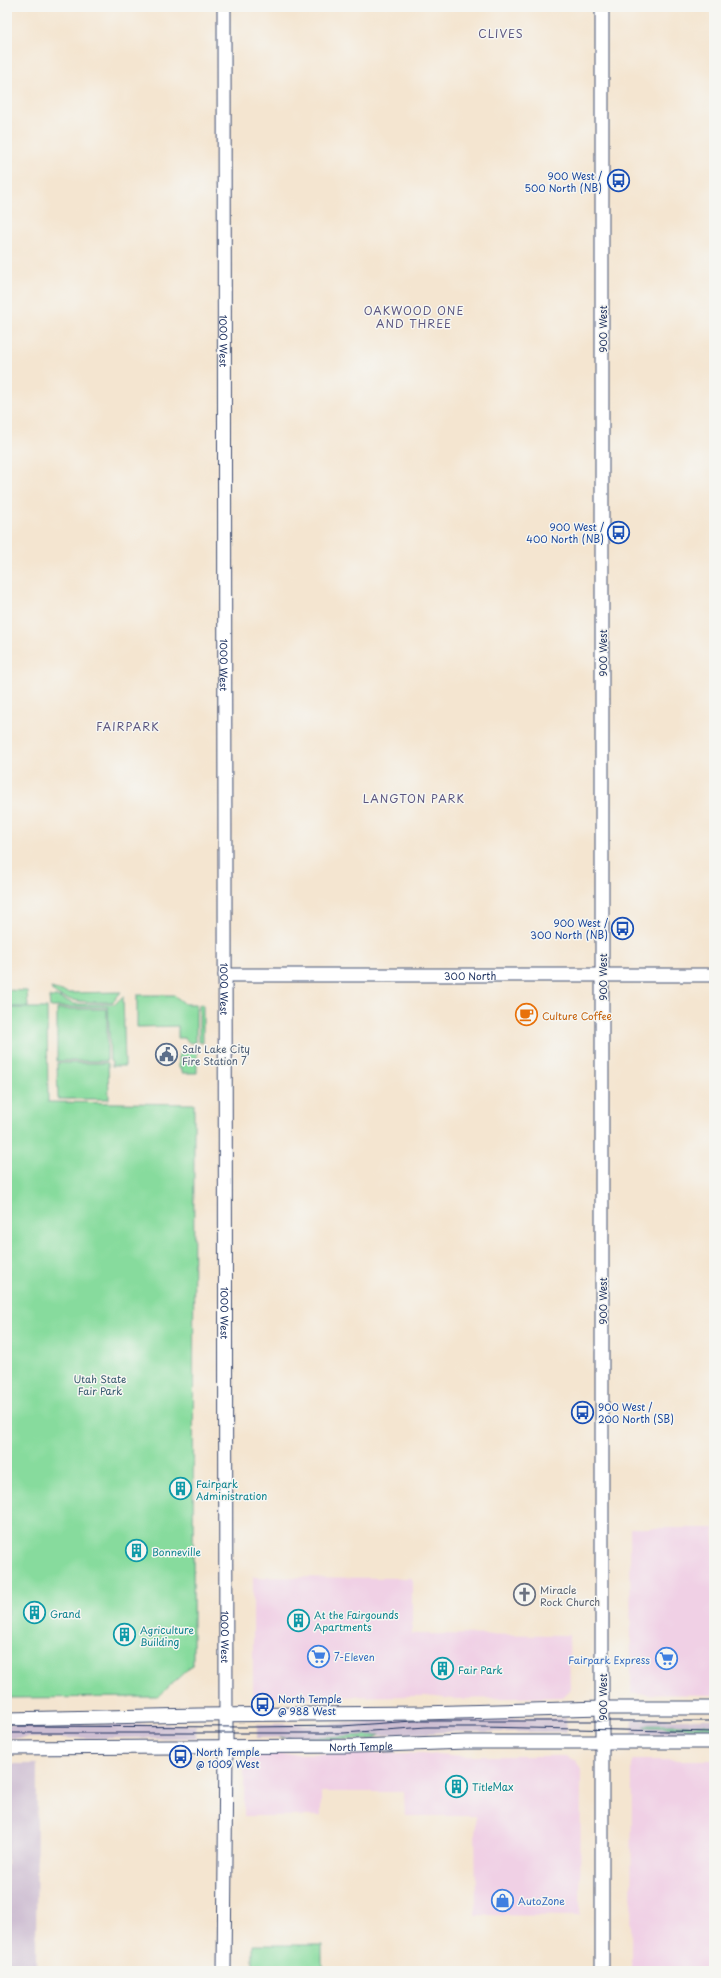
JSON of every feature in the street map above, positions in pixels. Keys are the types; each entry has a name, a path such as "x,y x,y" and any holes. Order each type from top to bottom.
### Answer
{"main road":[{"name":"1000 West","path":"224,7 226,974 226,1747 224,1971"},
{"name":"900 West","path":"602,7 602,1743 604,1844 602,1971"},
{"name":"300 North","path":"226,974 714,975"},
{"path":"7,1719 226,1714 400,1713 602,1708 714,1708"},
{"name":"North Temple","path":"7,1748 385,1746 445,1742 714,1742"}],"shaded area":[{"path":"630,1528 714,1528 714,1695 631,1694"},
{"path":"253,1577 412,1578 412,1634 569,1635 570,1689 562,1697 453,1699 425,1696 253,1697"},
{"path":"396,1718 566,1718 567,1732 449,1732 372,1736 257,1738 257,1724 324,1724 378,1721"},
{"path":"632,1719 714,1719 714,1725 645,1725 645,1727 714,1729 714,1737 633,1734"},
{"path":"7,1724 196,1724 196,1738 7,1738"},
{"path":"422,1753 464,1756 565,1756 576,1761 581,1770 580,1916 476,1915 475,1816 405,1816 404,1792 321,1792 321,1816 244,1816 244,1767 250,1757 256,1754"},
{"path":"632,1760 714,1760 714,1869 711,1971 631,1971"},
{"path":"7,1764 37,1764 36,1971 7,1971"}],"green space":[{"path":"51,988 69,993 121,992 113,1002 89,1002 61,997"},
{"path":"7,990 27,991 28,1007 7,1007"},
{"path":"137,995 174,995 185,1004 196,1004 196,1042 190,1043 184,1038 178,1038 178,1026 137,1027"},
{"path":"123,996 125,1066 112,1066 112,1062 110,1061 108,1007 50,1007 49,997 56,997 75,1004 115,1004"},
{"path":"199,1005 203,1005 203,1043 199,1042"},
{"name":"Utah State Fair Park","path":"7,1008 47,1008 48,1102 194,1104 193,1664 158,1697 7,1698"},
{"path":"57,1009 107,1009 107,1061 57,1061"},
{"path":"186,1048 197,1048 197,1073 182,1073 182,1068 179,1068 179,1053 184,1052"},
{"path":"57,1063 108,1063 109,1099 58,1099"},
{"path":"645,1725 714,1725 714,1729 645,1727"},
{"path":"380,1735 372,1739 364,1740 279,1738"},
{"path":"253,1945 322,1945 322,1971 253,1971"}],"tram line":[{"path":"7,1726 250,1727 342,1726 413,1721 714,1721"},
{"path":"7,1733 344,1733 426,1727 714,1732"}],"place":[{"name":"900 West / 500 North (NB)","path":"618,181"},
{"name":"900 West / 400 North (NB)","path":"619,532"},
{"name":"900 West / 300 North (NB)","path":"623,928"},
{"name":"Culture Coffee","path":"527,1015"},
{"name":"Salt Lake City Fire Station 7","path":"167,1054"},
{"name":"900 West / 200 North (SB)","path":"583,1412"},
{"name":"Fairpark Administration","path":"181,1489"},
{"name":"Bonneville","path":"136,1551"},
{"name":"Miracle Rock Church","path":"524,1595"},
{"name":"Grand","path":"35,1613"},
{"name":"At the Fairgounds Apartments","path":"299,1620"},
{"name":"Agriculture Building","path":"124,1635"},
{"name":"7-Eleven","path":"319,1656"},
{"name":"Fairpark Express","path":"666,1659"},
{"name":"Fair Park","path":"443,1669"},
{"name":"North Temple @ 988 West","path":"262,1704"},
{"name":"North Temple @ 1009 West","path":"181,1757"},
{"name":"TitleMax","path":"456,1786"},
{"name":"AutoZone","path":"503,1900"}],"district":[{"name":"CLIVES","path":"501,33"},
{"name":"OAKWOOD ONE AND THREE","path":"414,316"},
{"name":"FAIRPARK","path":"128,726"},
{"name":"LANGTON PARK","path":"414,798"}]}
